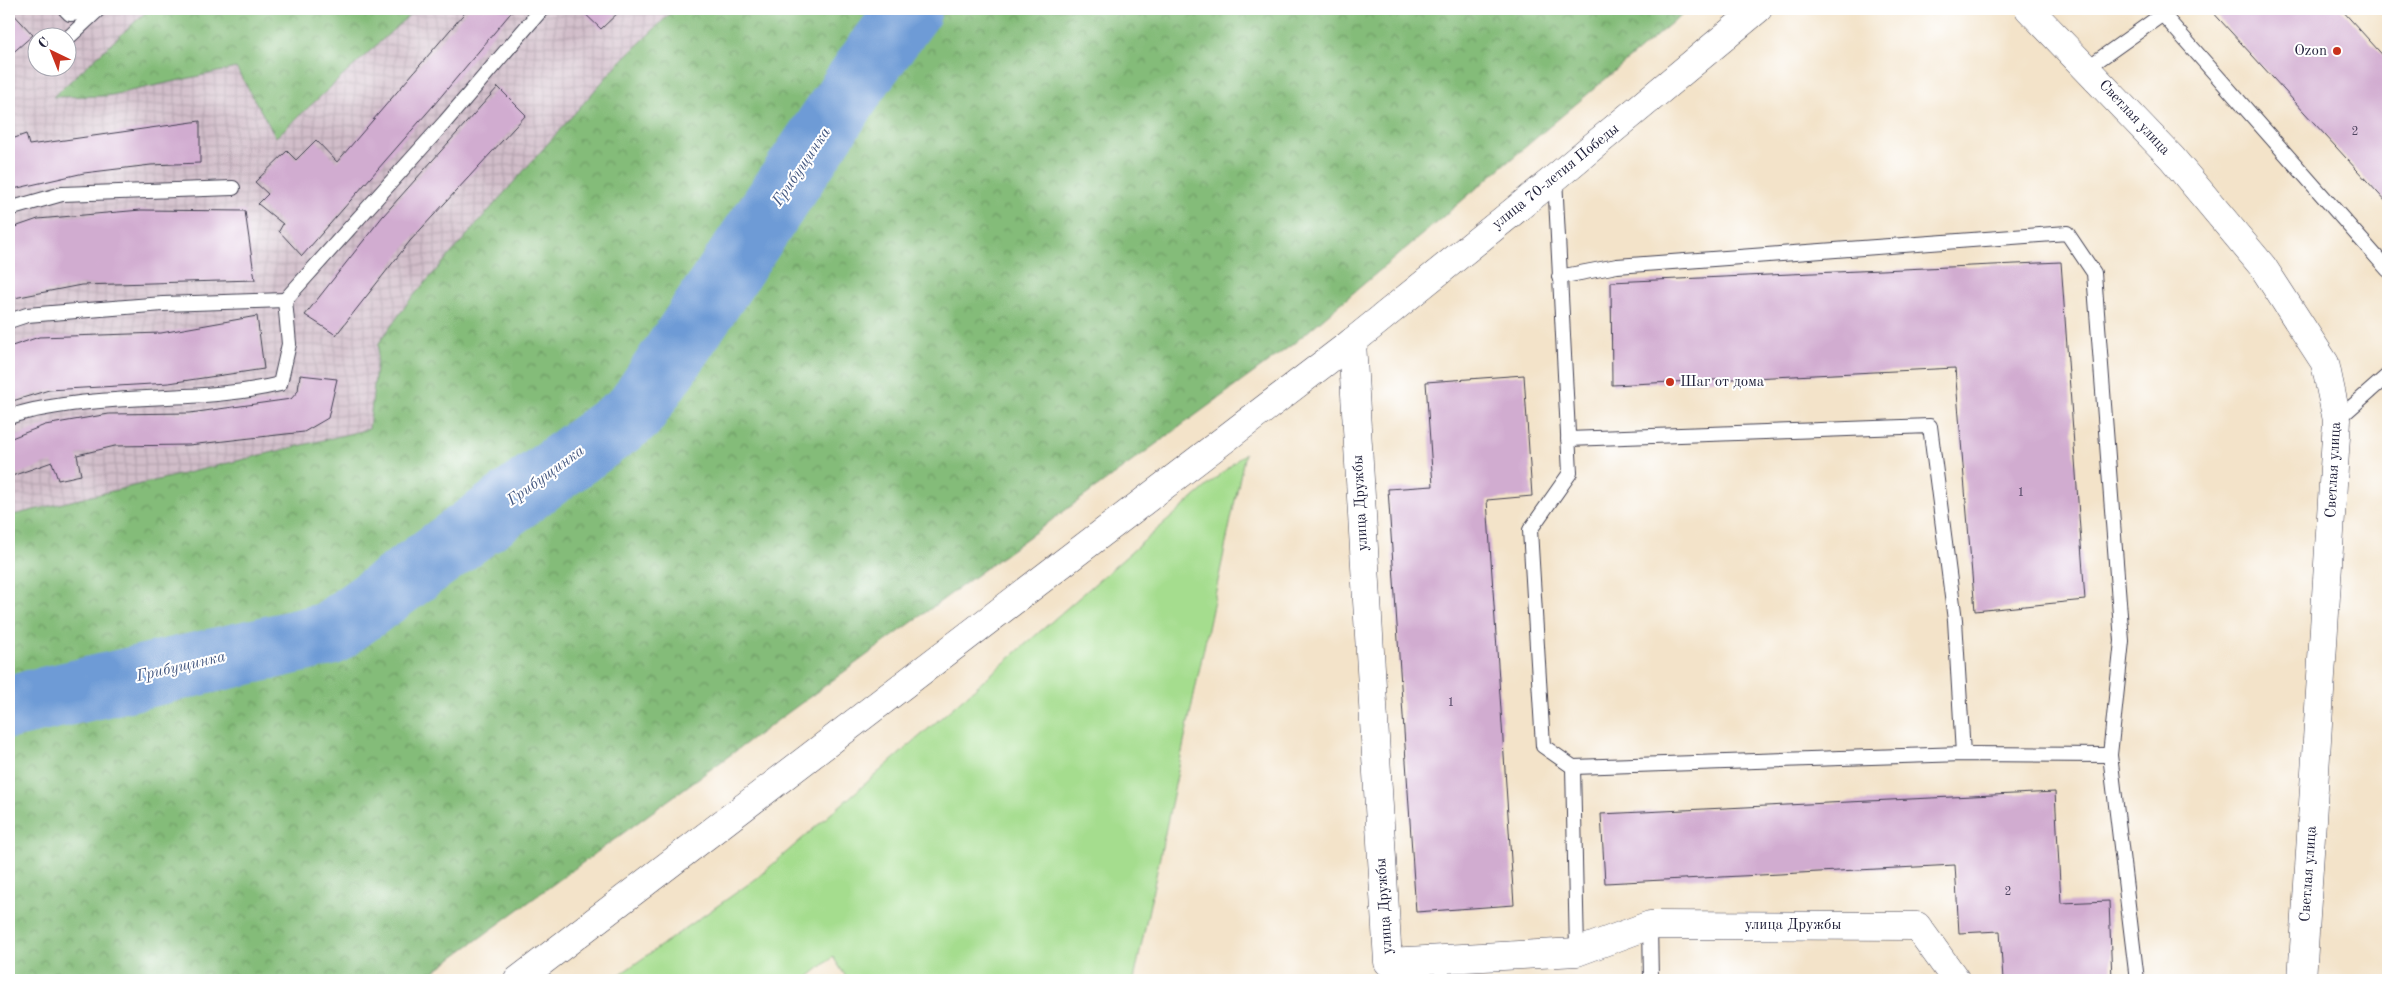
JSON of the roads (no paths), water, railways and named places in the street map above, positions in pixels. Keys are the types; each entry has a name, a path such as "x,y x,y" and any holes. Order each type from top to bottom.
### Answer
{"street":[{"name":"улица 70-летия Победы","path":"518,980 1352,342 1555,178 1758,9"},
{"name":"Светлая улица","path":"2029,9 2172,158 2263,267 2325,363 2338,420 2302,980"},
{"name":"улица Дружбы","path":"1352,342 1388,962 1442,970 1578,952 1650,925 1917,926 1956,980"}],"lane":[{"path":"65,9 70,14 97,11"},
{"path":"9,321 27,315 163,304 285,300 445,122 542,9"},
{"path":"78,29 97,11"},
{"path":"2087,68 2164,11 2388,270"},
{"path":"1555,178 1570,473 1530,530 1543,746 1573,767 1963,754 2110,756"},
{"path":"9,208 62,194 233,188"},
{"path":"1559,277 1617,266 2067,233 2094,273 2122,641 2110,756 2137,980"},
{"path":"9,417 24,411 99,400 250,392 280,384 289,344 285,300"},
{"path":"2338,420 2388,375"},
{"path":"1568,438 1930,426 1955,620 1963,754"},
{"path":"1573,767 1578,952"},
{"path":"1650,925 1651,980"}],"waterway":[{"name":"Грибущинка","path":"9,707 329,634 635,412 866,68 910,9"}],"place":[{"name":"Ozon","path":"2337,51"},
{"name":"Шаг от дома","path":"1670,382"}]}
